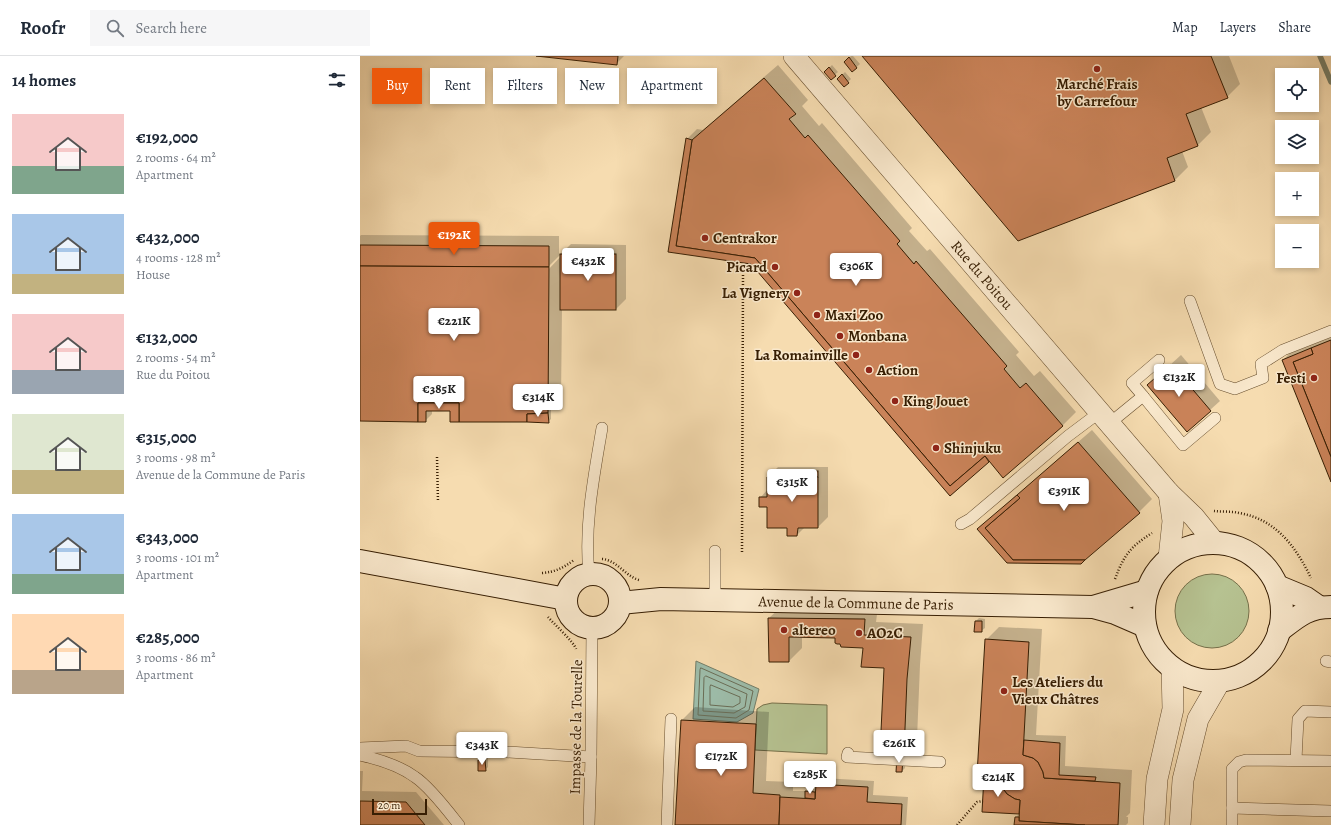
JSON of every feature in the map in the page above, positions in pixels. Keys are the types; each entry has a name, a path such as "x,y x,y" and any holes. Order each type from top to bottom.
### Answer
{"street":[{"name":"Rue du Poitou","path":"794,56 1169,493 1194,517 1215,543"},
{"path":"1169,493 1173,521 1169,558"},
{"path":"1215,543 1234,546 1252,555 1267,568 1277,586 1282,608 1279,631 1267,655 1246,673 1220,681 1203,681 1187,676 1172,667 1160,656 1150,642 1145,626 1144,609 1147,592 1155,573 1169,558 1190,546 1215,543"},
{"path":"360,561 566,599"},
{"path":"588,566 612,581 619,591 620,603 618,613 603,627 592,628 582,626 573,619 567,610 566,599 568,590 573,582 580,577 588,566"},
{"path":"1277,586 1325,607"},
{"name":"Avenue de la Commune de Paris","path":"1093,607 1147,592"},
{"name":"Avenue de la Commune de Paris","path":"620,603 661,599 1093,607 1115,613 1145,626"},
{"path":"1279,631 1303,613 1325,607"},
{"path":"1154,825 1157,780 1173,709 1172,667"},
{"path":"1180,825 1183,780 1198,719 1220,681"}],"lane":[{"path":"1190,301 1220,384 1235,389 1263,378 1261,364 1283,350 1331,331"},
{"path":"1160,360 1132,383 1183,445 1215,418"},
{"path":"960,524 970,520 1068,436 1105,418 1143,396"},
{"path":"588,566 590,506 602,428"},
{"path":"715,551 715,600"},
{"name":"Impasse de la Tourelle","path":"589,825 592,628"},
{"path":"1296,760 1298,719 1305,711 1331,712"},
{"path":"667,825 664,781 671,719"},
{"path":"360,748 406,746 419,751 507,752 591,757"},
{"path":"848,754 847,757 940,762"},
{"path":"360,755 381,760 415,777 435,796 459,825"},
{"path":"1232,825 1232,769 1238,762 1246,760 1331,761"},
{"path":"1232,808 1331,811"}],"path":[{"path":"742,552 743,275"},
{"path":"437,456 438,502"},
{"path":"1194,517 1214,511 1240,513 1264,521 1284,536 1302,558 1314,585"},
{"path":"1114,582 1122,561 1136,543 1155,530 1173,521"},
{"path":"537,574 555,572 576,558 588,566 608,560 634,578 640,580"},
{"path":"548,616 576,646 576,659 591,658"},
{"path":"957,825 977,802 983,800"}],"green space":[{"path":"1212,574 1233,580 1243,590 1249,611 1243,632 1233,642 1212,648 1191,642 1181,632 1175,611 1181,590 1191,580"},
{"path":"772,703 827,705 827,754 755,750 757,709 763,705"}],"water":[{"path":"696,661 759,689 753,713 737,722 693,719"}],"building":[{"path":"536,56 618,56 617,65"},
{"path":"862,56 1211,56 1228,98 1186,114 1198,146 1167,158 1175,181 1018,241"},
{"path":"849,57 857,68 852,72 844,62"},
{"path":"829,67 836,76 831,80 824,72"},
{"path":"842,74 849,83 844,87 837,79"},
{"path":"764,78 796,114 789,119 805,138 808,135 900,241 897,244 914,264 916,261 1007,366 1004,369 1020,388 1026,383 1063,426 1003,478 985,456 950,486 755,258 676,246 692,140"},
{"path":"686,138 692,140 676,246 755,258 950,486 985,456 989,462 950,496 751,264 668,252"},
{"path":"360,245 549,246 549,267 360,266"},
{"path":"560,254 616,254 616,310 560,310"},
{"path":"360,266 549,267 548,413 527,414 527,422 459,422 459,403 418,403 418,422 360,421"},
{"path":"1331,340 1331,457 1293,362 1313,354 1311,348"},
{"path":"1311,348 1313,354 1293,362 1331,457 1331,482 1282,360"},
{"path":"1171,364 1211,411 1187,432 1147,385"},
{"path":"418,403 459,403 459,422 450,422 450,411 426,411 426,422 418,422"},
{"path":"548,413 549,423 527,422 527,414"},
{"path":"1078,442 1140,513 1085,560 1013,560 985,528 1020,498 1017,495"},
{"path":"802,471 818,471 818,477 802,477"},
{"path":"767,477 818,477 818,528 798,528 797,536 787,536 787,528 767,528 767,507 759,507 759,497 767,497"},
{"path":"1017,495 1020,498 985,528 1013,560 1085,560 1081,564 1007,563 977,529"},
{"path":"768,618 865,619 864,635 911,637 907,679 904,753 880,752 884,668 861,667 863,648 841,647 840,644 835,643 835,638 789,637 789,662 769,662"},
{"path":"975,621 982,621 982,632 974,632"},
{"name":"Les Ateliers du Vieux Châtres","path":"985,639 1029,642 1023,755 1033,758 1038,762 1044,778 1120,783 1118,825 1085,825 1019,821 1020,800 1007,794 1001,786 999,777 977,775"},
{"path":"681,720 756,724 753,793 780,795 779,825 675,825"},
{"path":"1024,740 1060,743 1059,775 1096,777 1095,781 1044,778 1038,762 1033,758 1023,755"},
{"path":"897,756 903,757 902,772 896,772"},
{"path":"478,760 485,760 486,771 478,771"},
{"path":"984,776 999,777 1001,786 1007,794 1020,800 1019,814 982,812"},
{"path":"816,784 868,787 867,802 902,804 901,825 779,825 780,797 815,799"},
{"path":"805,791 815,792 815,799 805,798"},
{"path":"360,801 406,802 425,825 360,825"},
{"path":"1015,817 1019,817 1019,821 1085,825 1014,825"}],"waterway":[{"path":"1320,56 1331,82"}],"place":[{"name":"Marché Frais by Carrefour","path":"1097,69"},
{"name":"Centrakor","path":"705,238"},
{"name":"Picard","path":"775,267"},
{"name":"La Vignery","path":"797,293"},
{"name":"Maxi Zoo","path":"817,315"},
{"name":"Monbana","path":"840,336"},
{"name":"La Romainville","path":"856,355"},
{"name":"Action","path":"869,370"},
{"name":"Festi","path":"1314,378"},
{"name":"King Jouet","path":"895,401"},
{"name":"Shinjuku","path":"936,448"},
{"name":"altereo","path":"784,630"},
{"name":"AO2C","path":"859,633"},
{"name":"Les Ateliers du Vieux Châtres","path":"1004,691"}]}
